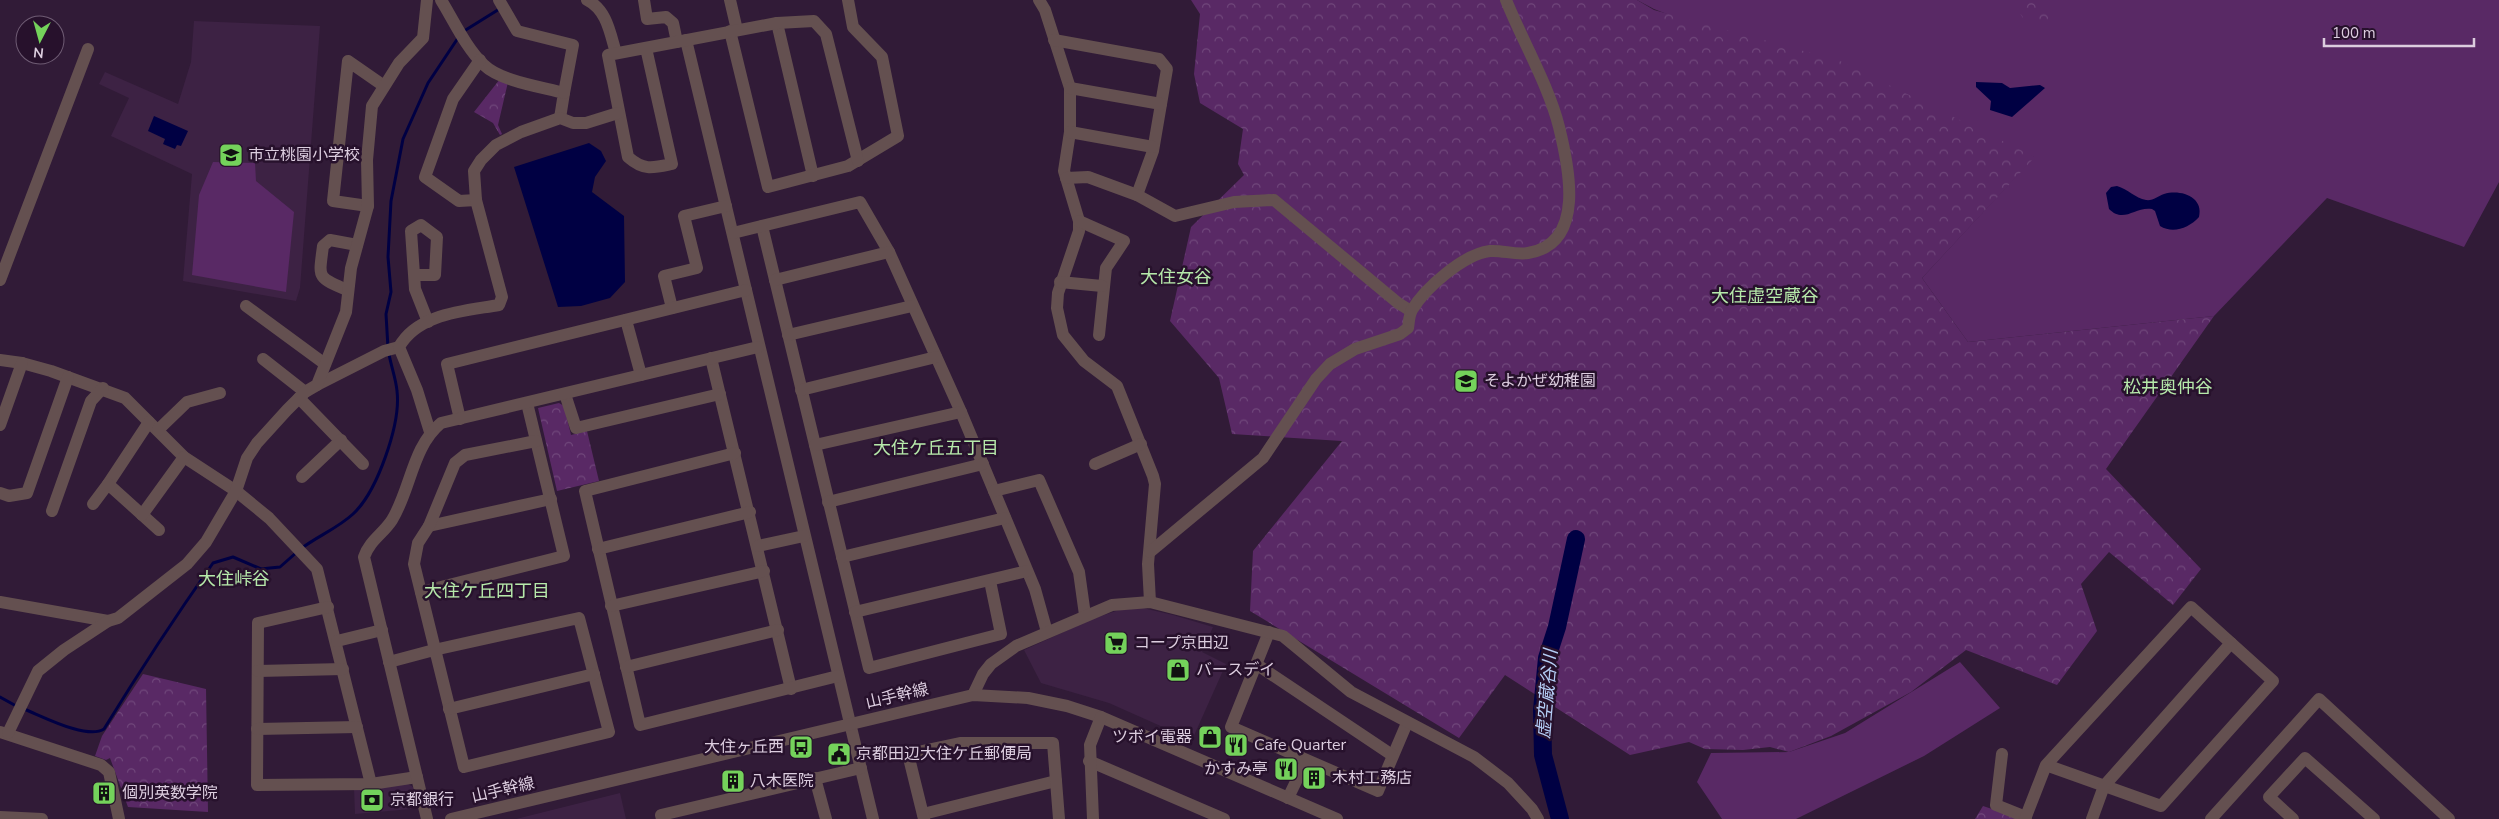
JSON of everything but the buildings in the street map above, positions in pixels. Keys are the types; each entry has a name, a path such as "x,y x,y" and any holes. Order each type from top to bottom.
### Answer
{"street":[{"path":"318,385 346,312 346,290 368,206 367,160 372,106 399,63 423,38 427,0"},
{"path":"441,0 465,40 485,66 500,74 564,93"},
{"path":"587,0 603,3 616,54"},
{"path":"644,0 647,19 666,18 673,23 681,41 733,232 758,347 873,819"},
{"path":"730,0 734,31 768,187 848,166 898,136 882,56 853,27 848,0"},
{"path":"1039,0 1070,88 1070,132 1064,171 1079,221 1079,231 1060,282 1057,308 1063,335 1084,361 1117,386 1155,484 1148,564 1150,602"},
{"path":"1150,552 1263,458 1316,379 1330,364 1355,349 1400,334 1408,328 1411,311 1430,288 1470,257 1490,251 1528,253 1560,237 1566,223 1569,188 1558,124 1506,0"},
{"path":"502,6 517,31 573,46 560,118"},
{"path":"646,48 672,164 649,169 637,165 628,157 608,55 776,23 814,21 826,34 858,161"},
{"path":"776,23 813,176"},
{"path":"1054,40 1159,59 1167,69 1153,147 1137,195"},
{"path":"1,276 88,49"},
{"path":"476,200 459,201 425,177 453,99 480,60"},
{"path":"368,206 333,200 348,61 384,86"},
{"path":"1070,88 1161,104"},
{"path":"119,819 109,772 101,765 4,732 21,708 38,671 64,650 108,621 118,618 187,564 206,542 236,491 247,458 257,443 302,395 318,385 392,349 412,329 465,309 499,305 502,297 476,200 474,171 496,145 521,132 560,118 573,123 586,123 618,113"},
{"path":"1070,132 1153,147"},
{"path":"1066,178 1088,177 1137,195 1175,216 1234,202 1274,200 1398,303 1411,311"},
{"path":"733,232 860,202 889,252 962,412 1004,518 1035,589 1047,632"},
{"path":"672,308 664,276 697,268 684,216 726,206"},
{"path":"1079,221 1124,241 1106,268 1102,286 1099,335"},
{"path":"762,226 868,668 1001,634 990,581"},
{"path":"346,290 324,281 320,272 324,246 330,240 357,245"},
{"path":"775,280 889,252"},
{"path":"414,275 415,289 428,322"},
{"path":"1060,282 1102,286"},
{"path":"460,419 447,364 746,290"},
{"path":"246,306 325,364"},
{"path":"788,335 912,306"},
{"path":"626,320 641,375"},
{"path":"427,819 364,557 368,546 392,518 430,432 441,423 758,347"},
{"path":"392,349 417,390 430,432"},
{"path":"802,390 936,357"},
{"path":"263,358 302,395 363,464"},
{"path":"711,358 750,512 791,689"},
{"path":"0,360 22,363 103,388 126,398 184,457 236,491 269,518 317,569 337,641 371,784"},
{"path":"0,425 22,363"},
{"path":"0,493 9,496 27,493 68,377"},
{"path":"52,511 91,402 103,388"},
{"path":"94,504 154,426 186,402 220,393"},
{"path":"566,394 576,428 720,394"},
{"path":"421,592 564,556 527,403"},
{"path":"815,446 962,412"},
{"path":"302,477 341,440"},
{"path":"389,662 434,650 579,618 609,732 513,757 464,767 434,650 414,564 418,543 429,526 455,463 465,454 536,441"},
{"path":"1095,464 1141,444"},
{"path":"735,453 585,491 640,725 838,676"},
{"path":"142,515 184,457"},
{"path":"828,502 983,464"},
{"path":"994,491 1039,480 1079,572 1085,616"},
{"path":"108,484 159,530"},
{"path":"429,526 550,499"},
{"path":"598,549 750,512"},
{"path":"842,557 1004,518"},
{"path":"758,546 804,536"},
{"path":"611,606 764,570"},
{"path":"855,612 1027,571"},
{"path":"0,602 108,621"},
{"path":"973,695 983,674 991,664 1016,646 1085,616 1122,603 1150,602 1284,636 1352,692 1474,757 1508,783 1532,809 1538,819"},
{"path":"328,607 258,623 257,785 371,784 417,777"},
{"path":"2002,754 1996,806 2025,818 2046,765 2190,608 2273,681 2160,806 2046,765"},
{"path":"337,641 382,630"},
{"path":"626,667 778,630"},
{"path":"1269,632 1231,727 1378,791 1407,723"},
{"path":"2092,819 2104,786 2231,643"},
{"path":"1256,664 1392,755"},
{"path":"258,670 343,669"},
{"path":"449,709 594,674"},
{"name":"山手幹線","path":"451,819 973,695 1028,698 1067,706 1100,718 1337,819"},
{"path":"2211,819 2319,699 2449,819"},
{"path":"1093,819 1089,761 1090,746 1100,718"},
{"path":"257,728 358,727"},
{"path":"1056,781 924,817 908,754 960,743 1053,743 1056,781 1059,819"},
{"path":"2293,819 2269,797 2305,758 2374,819"},
{"path":"1089,761 1224,819"},
{"path":"1288,798 1306,761"},
{"path":"662,819 661,815 861,768"},
{"path":"816,778 826,819"},
{"path":"0,817 35,819"}],"shaded area":[{"name":"市立桃園小学校","path":"194,21 320,26 300,288 296,301 183,281 192,174 111,136 129,98 99,84 105,72 178,104 191,62"},
{"path":"1976,82 2002,83 2010,88 2040,85 2045,88 2012,117 1990,110 1991,101 1976,87"},
{"path":"154,116 188,131 181,146 177,145 175,149 163,144 165,139 148,131"},
{"path":"589,143 601,151 606,161 595,177 592,192 624,216 625,282 610,298 581,306 558,307 514,167"},
{"path":"2117,186 2146,200 2171,193 2190,196 2198,204 2200,210 2199,217 2186,227 2170,230 2160,226 2155,211 2152,209 2140,210 2125,215 2114,213 2109,209 2106,193 2111,187"},
{"path":"1143,608 1213,627 1202,652 1226,664 1192,740 1109,703 1041,683 1024,650 1092,619 1119,610"},
{"path":"408,784 413,787 416,801 411,809 355,814 354,788"},
{"path":"620,793 626,819 516,819"}],"green space":[{"path":"1191,0 1637,0 1654,10 1840,61 2035,157 1922,278 1968,342 2214,316 2106,469 2201,569 2173,605 2109,552 2081,584 2097,631 2057,685 1966,650 1911,692 1831,736 1789,752 1770,747 1743,750 1705,749 1689,742 1630,755 1505,675 1459,738 1250,611 1253,551 1342,441 1232,434 1219,378 1170,321 1191,227 1244,175 1238,164 1243,129 1200,103 1194,74 1200,14"},
{"path":"1637,0 2499,0 2499,182 2464,247 2327,198 2214,316 1968,342 1922,278 2034,157 1654,9"},
{"path":"2014,0 2037,0 2048,16 2049,24 2026,22 2018,11"},
{"path":"500,79 508,82 498,125 502,134 500,135 493,123 474,112"},
{"path":"213,162 255,163 256,181 294,212 286,292 192,275 199,195"},
{"path":"559,403 564,406 571,435 587,431 599,481 557,491 538,408"},
{"path":"1960,662 2000,708 1924,756 1796,819 1722,819 1697,782 1711,753 1789,752 1845,733"},
{"path":"143,674 206,689 208,812 128,807 110,758 106,760 95,756 102,736"},
{"path":"1983,806 2016,817 2017,819 1975,819"}],"waterway":[{"path":"464,31 501,8"},
{"path":"388,348 386,314 391,292 388,257 391,201 403,139 428,83 458,38"},
{"path":"302,548 341,524 353,514 362,504 379,474 391,439 397,405 396,386 389,354"},
{"name":"虚空蔵谷川","path":"1560,819 1543,755 1542,710 1547,658 1557,627 1576,539"},
{"path":"24,709 64,726 87,732 96,732 104,729 157,645 213,563 233,557 261,569 280,567 297,552"},
{"path":"0,697 18,707"}],"place":[{"name":"市立桃園小学校","path":"231,155"},
{"name":"そよかぜ幼稚園","path":"1466,381"},
{"name":"コープ京田辺","path":"1116,643"},
{"name":"バースデイ","path":"1178,670"},
{"name":"ツボイ電器","path":"1210,737"},
{"name":"Cafe Quarter","path":"1236,745"},
{"name":"大住ヶ丘西","path":"801,747"},
{"name":"京都田辺大住ケ丘郵便局","path":"839,754"},
{"name":"かすみ亭","path":"1286,769"},
{"name":"木村工務店","path":"1314,778"},
{"name":"八木医院","path":"733,781"},
{"name":"個別英数学院","path":"104,793"},
{"name":"京都銀行","path":"372,800"}],"district":[{"name":"大住女谷","path":"1176,277"},
{"name":"大住虚空蔵谷","path":"1765,296"},
{"name":"松井奥仲谷","path":"2168,387"},
{"name":"大住ケ丘五丁目","path":"936,448"},
{"name":"大住峠谷","path":"234,579"},
{"name":"大住ケ丘四丁目","path":"487,591"}]}
